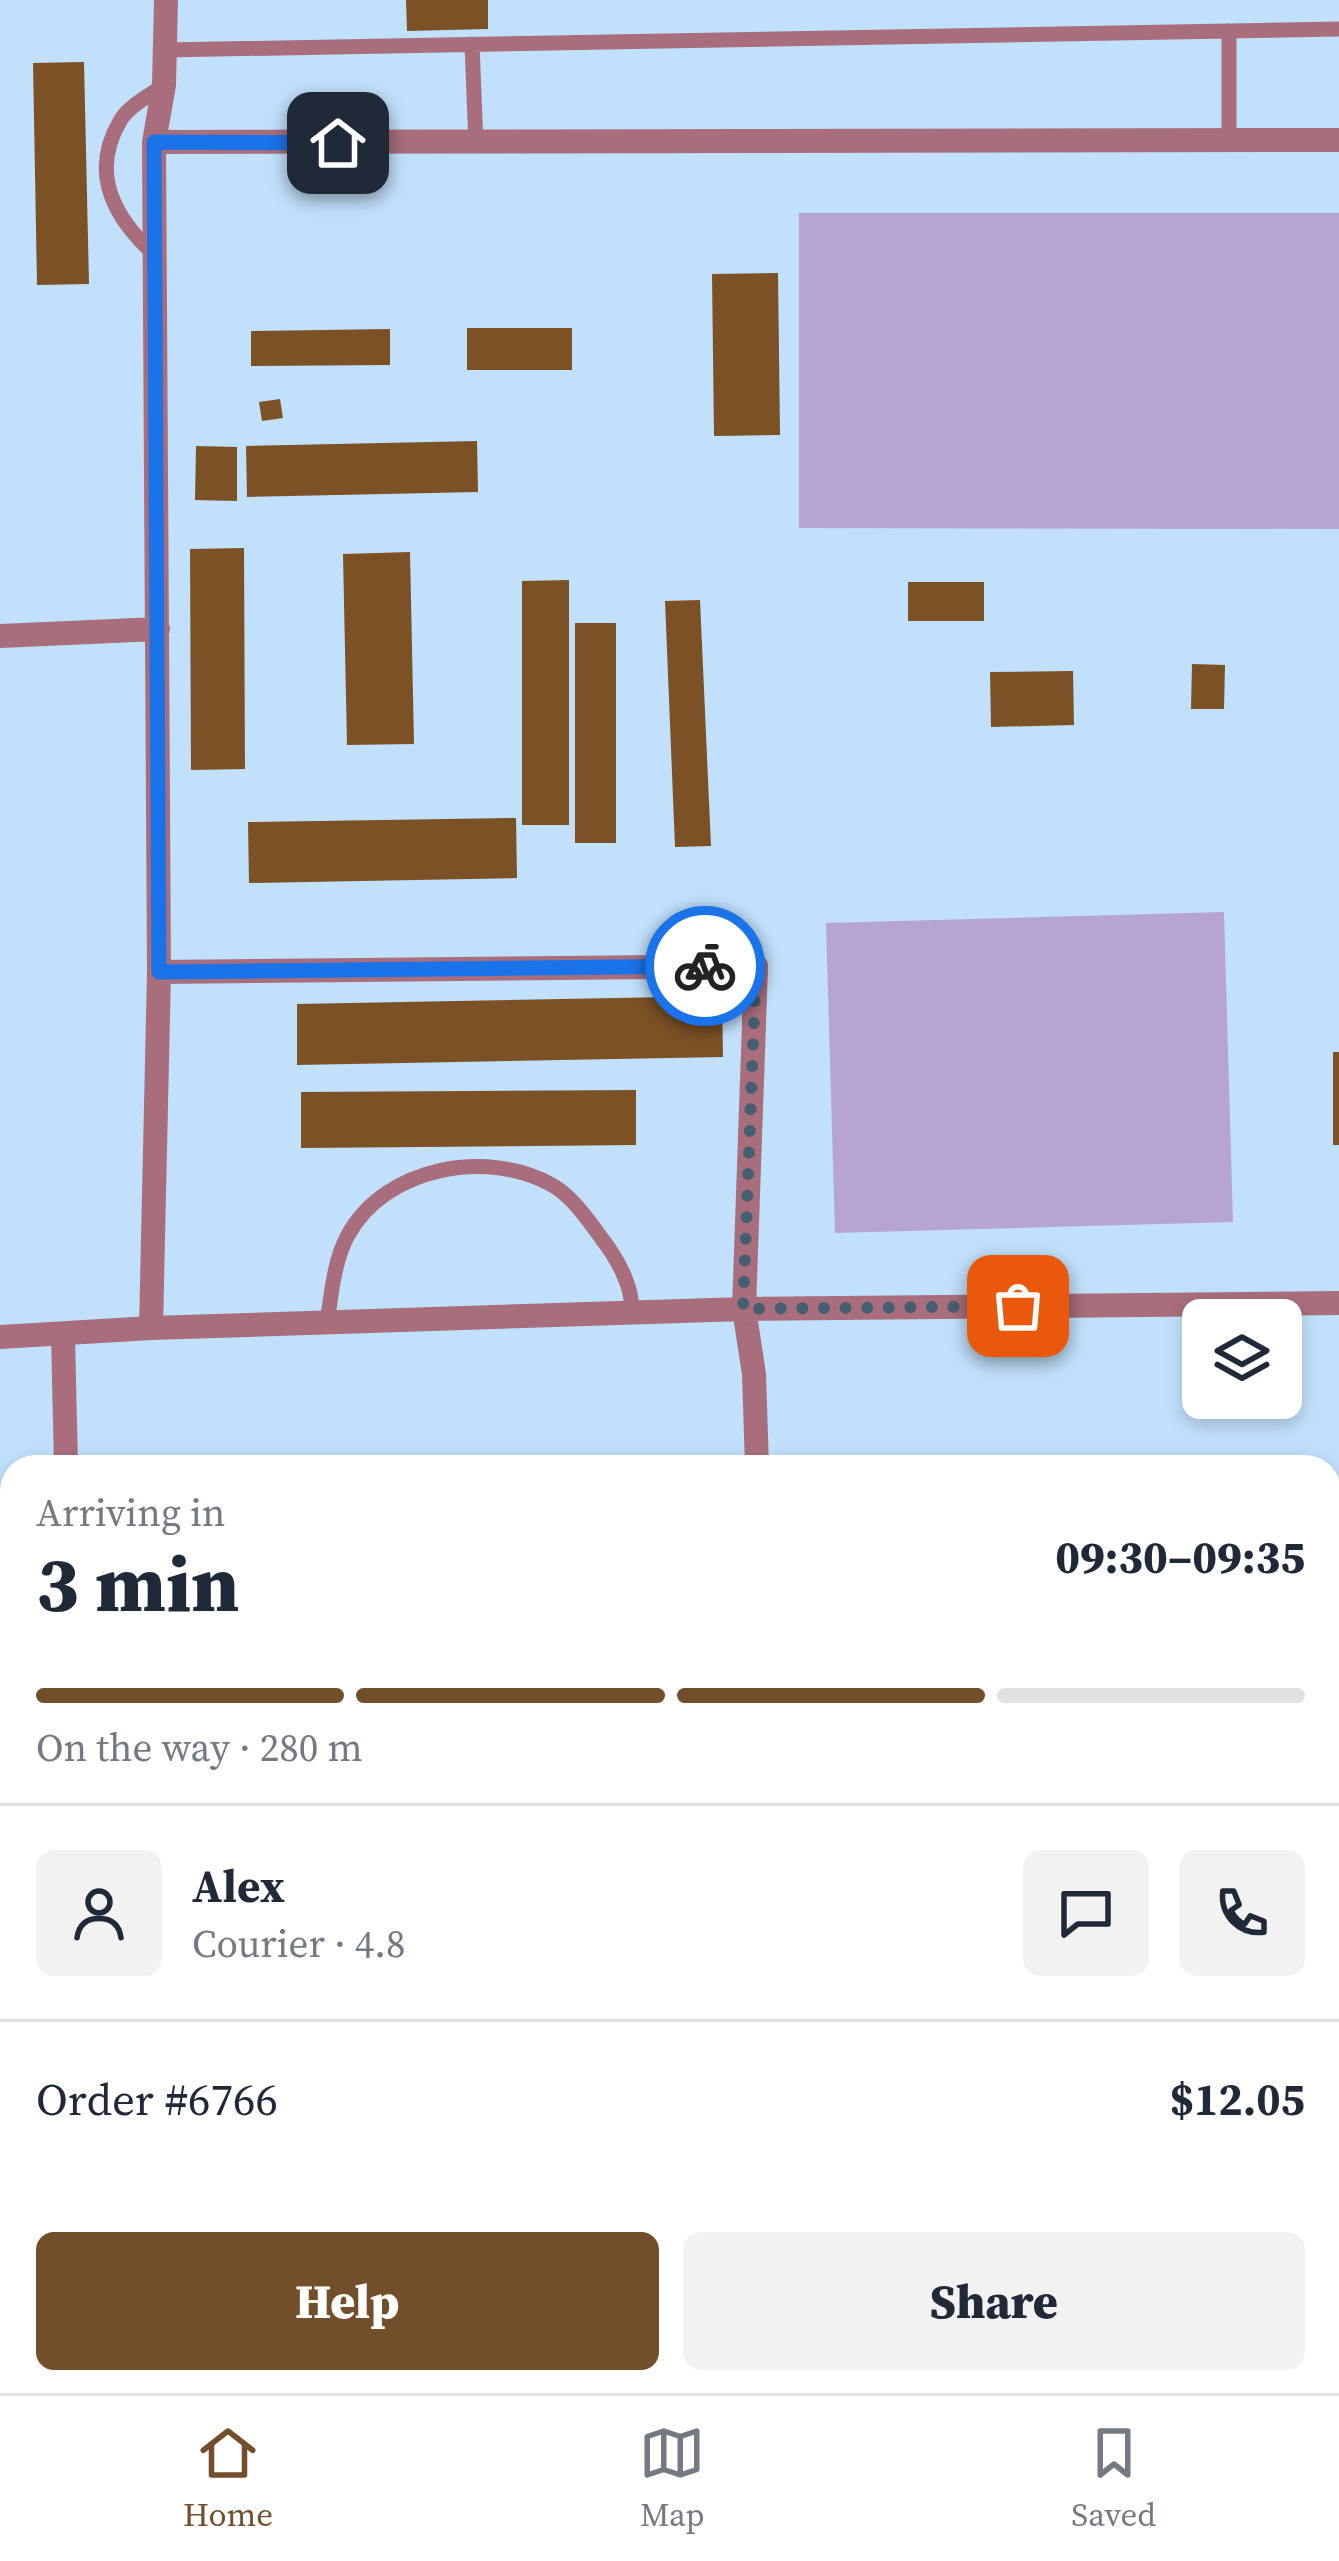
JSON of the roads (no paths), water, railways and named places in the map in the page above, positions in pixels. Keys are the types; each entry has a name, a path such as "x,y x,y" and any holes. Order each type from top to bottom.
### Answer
{"street":[{"path":"151,1328 159,972 154,142 164,85 166,0"},
{"path":"154,142 1339,140"},
{"path":"0,636 158,629"},
{"path":"159,972 756,966 743,1309 754,1374 757,1455"},
{"path":"0,1336 743,1309 1339,1303"},
{"path":"63,1335 66,1455"}],"lane":[{"path":"165,50 1339,29"},
{"path":"1229,31 1229,141"},
{"path":"472,44 476,145"},
{"path":"155,255 128,231 109,197 105,161 121,117 164,85"},
{"path":"327,1324 349,1233 388,1193 429,1174 466,1165 512,1168 556,1187 614,1255 633,1303 631,1314"}]}
